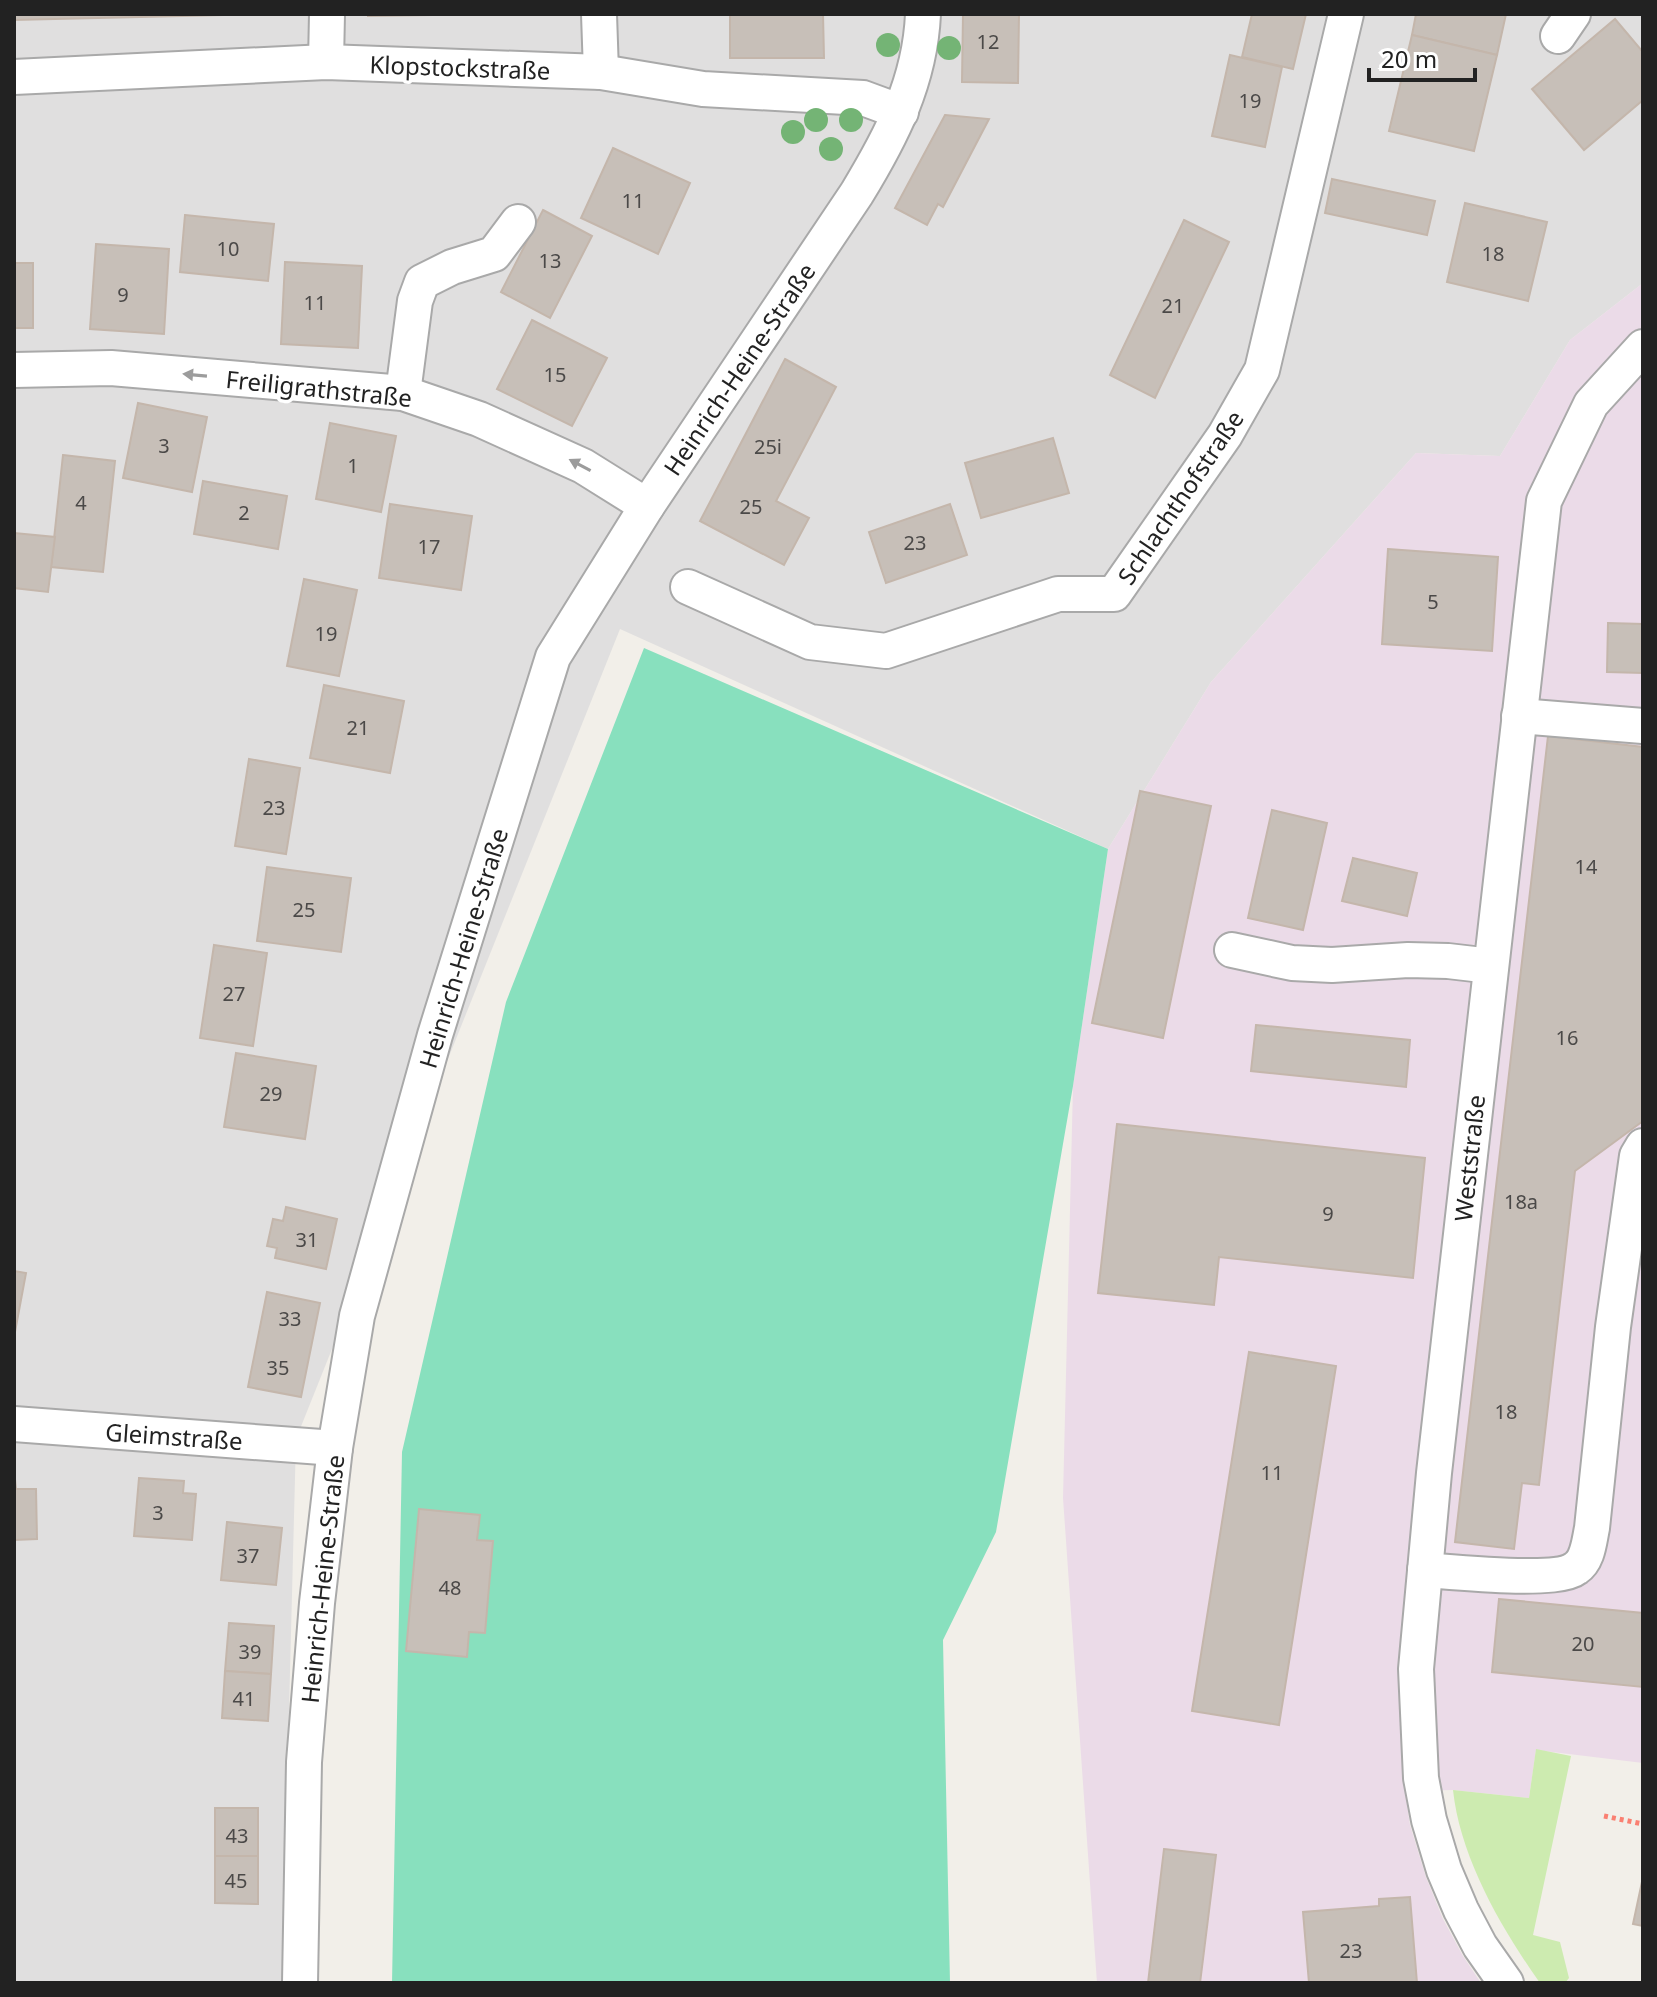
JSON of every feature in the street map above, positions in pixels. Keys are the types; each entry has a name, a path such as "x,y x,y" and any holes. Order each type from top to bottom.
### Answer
{"street":[{"path":"326,62 327,14"},
{"path":"599,14 601,72"},
{"name":"Heinrich-Heine-Straße","path":"300,1983 304,1762 317,1603 335,1448 361,1301 435,1035 553,657 647,506 884,149 914,79 923,14"},
{"name":"Schlachthofstraße","path":"688,587 810,642 886,651 1058,594 1114,594 1225,435 1262,370 1346,14"},
{"name":"Klopstockstraße","path":"14,77 326,62 601,72 703,89 863,98 901,112"},
{"path":"403,393 415,301 422,282 452,267 494,254 518,222"},
{"name":"Weststraße","path":"1506,1983 1480,1946 1461,1910 1444,1870 1429,1820 1421,1778 1416,1669 1544,501 1591,404 1643,347"},
{"name":"Freiligrathstraße","path":"14,370 111,368 403,393 479,419 583,466 647,506"},
{"path":"1519,716 1643,726"},
{"path":"1232,950 1292,963 1332,965 1408,960 1491,966"},
{"path":"1425,1570 1501,1575 1555,1574 1573,1571 1584,1561 1592,1528 1613,1327 1637,1156 1643,1146"},
{"name":"Gleimstraße","path":"14,1424 335,1448"}],"path":[{"path":"1604,1816 1643,1824"}],"shaded area":[{"path":"14,14 1643,14 1643,283 1570,340 1500,456 1416,453 1211,682 1108,849 620,629 296,1439 282,1983 14,1983"},
{"path":"1643,283 1643,1763 1536,1750 1529,1798 1453,1790 1405,1791 1410,1825 1426,1877 1443,1919 1481,1983 1097,1983 1063,1498 1073,1086 1108,849 1211,682 1416,453 1500,456 1570,340"}],"green space":[{"path":"644,648 1108,849 1073,1086 996,1532 943,1640 950,1983 392,1983 402,1452 506,1002"},
{"path":"1536,1749 1571,1756 1533,1935 1560,1942 1569,1978 1565,1983 1540,1983 1497,1915 1464,1841 1453,1790 1529,1798"}],"building":[{"path":"14,14 266,14 14,20"},
{"path":"368,14 498,14 368,16"},
{"path":"730,14 823,14 824,58 730,58"},
{"path":"963,14 1019,14 1018,83 962,82"},
{"path":"1252,14 1306,14 1293,69 1242,57"},
{"path":"1416,14 1506,14 1497,55 1412,35"},
{"path":"1615,19 1643,52 1643,100 1584,150 1532,89"},
{"path":"1412,35 1497,55 1474,151 1389,131"},
{"path":"1230,55 1282,67 1265,147 1212,136"},
{"path":"945,115 989,119 943,207 938,204 927,225 895,208"},
{"path":"613,148 690,183 658,254 581,218"},
{"path":"1332,179 1435,201 1427,235 1325,213"},
{"path":"1465,203 1547,222 1528,301 1447,282"},
{"path":"543,210 592,236 550,318 501,292"},
{"path":"185,215 274,224 268,281 180,272"},
{"path":"1184,220 1229,242 1155,398 1110,375"},
{"path":"96,244 169,249 164,334 90,329"},
{"path":"285,262 362,266 358,348 281,344"},
{"path":"14,263 33,263 33,328 14,328"},
{"path":"532,320 607,358 572,426 497,389"},
{"path":"785,359 836,387 776,501 809,518 784,565 700,521"},
{"path":"138,403 207,417 192,492 123,478"},
{"path":"330,423 396,436 381,512 316,499"},
{"path":"1053,438 1069,493 981,518 965,463"},
{"path":"63,455 115,461 103,572 51,567"},
{"path":"203,481 287,496 278,549 194,534"},
{"path":"390,504 472,516 461,590 379,578"},
{"path":"950,504 967,555 886,583 869,532"},
{"path":"14,533 55,537 48,592 14,588"},
{"path":"1388,549 1498,557 1492,651 1382,644"},
{"path":"304,579 357,590 339,676 287,666"},
{"path":"1608,623 1643,624 1643,673 1607,672"},
{"path":"324,685 404,701 390,773 310,758"},
{"path":"1548,736 1643,747 1643,1121 1575,1171 1539,1485 1522,1483 1514,1549 1455,1542"},
{"path":"249,759 300,768 286,854 235,846"},
{"path":"1140,791 1211,806 1163,1038 1092,1023"},
{"path":"1272,810 1327,823 1303,930 1248,918"},
{"path":"1353,858 1417,873 1407,916 1342,901"},
{"path":"267,867 351,878 341,952 257,941"},
{"path":"214,945 267,953 253,1046 200,1038"},
{"path":"1256,1025 1410,1040 1406,1087 1251,1071"},
{"path":"236,1053 316,1066 305,1139 224,1127"},
{"path":"1117,1124 1425,1158 1413,1278 1219,1257 1214,1305 1098,1293"},
{"path":"286,1207 337,1219 326,1269 275,1258 277,1248 267,1246 273,1219 283,1221"},
{"path":"14,1271 26,1273 15,1332 14,1332"},
{"path":"267,1292 320,1303 301,1397 248,1387"},
{"path":"1249,1352 1336,1366 1279,1725 1192,1711"},
{"path":"14,1469 16,1489 36,1489 37,1539 14,1540"},
{"path":"139,1478 184,1481 183,1493 196,1494 192,1540 134,1536"},
{"path":"419,1509 480,1515 477,1540 493,1541 485,1633 469,1632 467,1657 406,1651"},
{"path":"227,1522 282,1528 276,1585 221,1580"},
{"path":"1499,1599 1643,1613 1643,1687 1492,1672"},
{"path":"229,1623 274,1626 271,1674 225,1671"},
{"path":"225,1671 271,1674 268,1721 222,1718"},
{"path":"215,1808 258,1808 258,1856 215,1856"},
{"path":"1164,1849 1216,1855 1200,1983 1148,1983"},
{"path":"215,1856 258,1856 258,1904 215,1903"},
{"path":"1643,1877 1643,1926 1633,1924"},
{"path":"1410,1897 1417,1983 1309,1983 1303,1912 1379,1906 1379,1899"}]}
